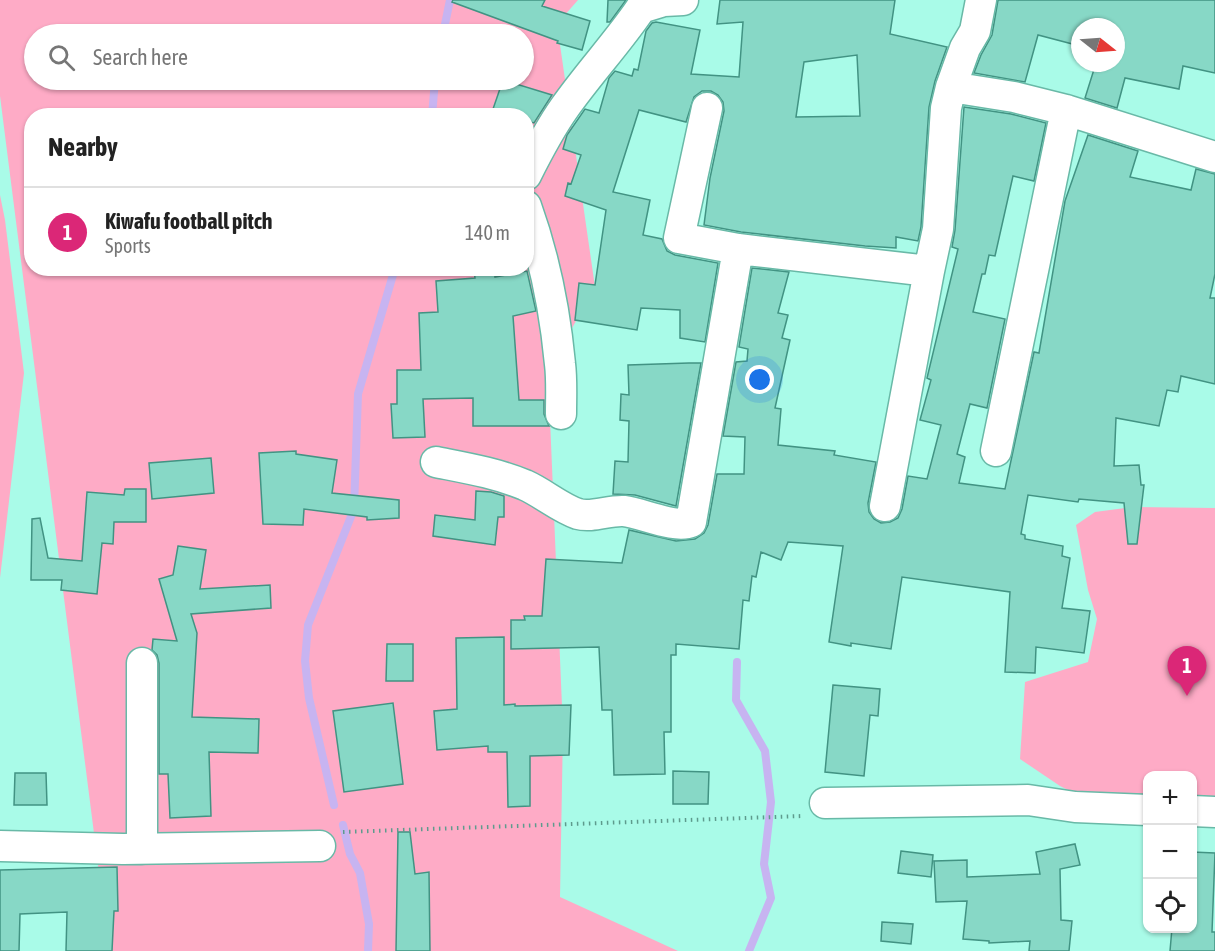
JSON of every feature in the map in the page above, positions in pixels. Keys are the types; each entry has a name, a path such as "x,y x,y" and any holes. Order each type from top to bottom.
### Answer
{"street":[{"path":"534,160 564,108 622,36 641,8 664,1 683,0"},
{"path":"885,506 928,271 938,229 946,108 965,48 975,32 981,0"},
{"path":"951,87 1014,97 1066,110 1215,157"},
{"path":"708,108 678,238 738,249 928,271"},
{"path":"996,451 1066,110"},
{"path":"534,228 550,295 560,364 561,414"},
{"path":"436,462 500,475 528,486 575,513 584,515 621,511 685,524 692,522 738,249"},
{"path":"142,663 142,849"},
{"path":"815,809 1029,800 1075,807 1143,810"},
{"path":"1197,811 1215,812"},
{"path":"0,846 142,849 326,839"}],"path":[{"path":"326,839 815,809"}],"shaded area":[{"path":"0,0 578,0 557,24 595,287 548,371 563,730 560,897 678,951 109,951 0,96"},
{"path":"0,195 24,373 0,578"},
{"path":"1133,507 1215,508 1215,805 1197,806 1197,771 1143,771 1143,807 1104,808 1060,786 1020,759 1025,682 1088,662 1097,619 1088,590 1076,525 1095,512"}],"building":[{"path":"453,0 545,0 542,6 590,21 582,50 557,43 558,41 534,32 534,24 512,24 452,2"},
{"path":"608,0 626,0 610,22 607,22"},
{"path":"720,0 895,0 890,34 947,47 929,107 921,227 918,241 896,237 896,248 865,246 741,232 704,225 710,178 724,111 723,102 718,95 711,91 702,91 694,97 686,122 639,110 613,192 650,200 643,235 662,239 667,251 675,255 718,263 705,342 680,338 680,310 641,308 637,330 575,320 579,283 595,285 606,210 565,196 568,183 571,184 581,155 563,149 567,135 585,109 599,113 609,78 615,71 632,76 634,69 638,70 646,31 652,23 700,30 691,74 739,77 743,22 717,24","holes":["857,55 860,116 796,117 804,62"]},
{"path":"998,0 1215,0 1215,73 1183,66 1179,89 1125,78 1117,108 1085,98 1093,72 1125,72 1125,18 1071,18 1071,44 1038,35 1025,82 974,73 992,35"},
{"path":"534,89 552,95 534,123 534,108 493,108 500,90"},
{"path":"964,107 1011,114 1046,123 1034,181 1013,176 995,256 989,255 985,274 982,274 973,312 1005,319 987,408 970,404 957,454 965,457 959,483 1005,489 1034,352 1039,353 1065,201 1088,135 1138,151 1130,177 1191,190 1196,169 1215,174 1215,274 1210,298 1215,298 1215,384 1181,376 1178,392 1167,390 1159,426 1116,418 1114,466 1139,465 1141,485 1144,485 1137,544 1128,544 1124,503 1079,499 1078,502 1028,495 1021,534 1025,535 1025,539 1063,546 1062,556 1070,558 1062,608 1090,611 1084,653 1036,647 1035,673 1005,672 1010,592 902,577 891,649 829,642 843,546 788,542 781,560 761,552 756,577 752,576 749,601 743,600 739,649 676,644 676,655 671,655 671,732 664,732 665,774 614,775 612,710 602,710 599,647 511,649 511,620 525,620 524,616 542,616 546,559 622,563 629,530 676,541 695,539 704,533 708,525 717,474 744,474 745,437 723,436 736,362 747,361 748,349 739,347 752,268 789,272 778,313 788,315 782,338 790,340 775,408 781,409 778,445 835,451 834,455 876,462 868,503 869,512 881,523 898,518 902,509 908,476 927,479 941,425 920,420 931,380 927,378 958,249 952,247"},
{"path":"475,276 528,276 536,311 513,316 519,400 544,400 544,414 549,426 473,426 473,398 423,399 425,437 393,438 391,404 397,404 397,370 421,370 419,313 438,312 436,281 475,278"},
{"path":"701,363 676,506 635,495 613,494 615,461 628,462 629,421 620,420 621,394 629,395 628,365"},
{"path":"296,451 296,454 337,460 332,493 399,500 399,518 367,520 367,517 304,509 303,525 263,524 259,453"},
{"path":"211,458 214,493 152,499 149,463"},
{"path":"125,489 146,489 146,522 114,522 113,544 102,543 97,594 61,590 62,580 31,580 32,519 40,518 48,558 82,561 87,492 124,495"},
{"path":"476,491 504,496 504,517 498,517 495,545 433,536 435,515 475,520"},
{"path":"178,546 206,550 200,589 270,585 271,608 191,614 197,633 192,717 259,719 258,753 209,752 211,816 170,818 168,774 159,774 159,663 157,655 152,650 153,639 177,641 159,579 173,575"},
{"path":"504,637 504,705 571,705 569,755 530,756 530,806 508,807 507,752 488,752 488,746 437,750 434,711 457,709 456,638"},
{"path":"387,644 413,644 413,681 386,681"},
{"path":"833,685 880,689 878,716 870,715 864,776 825,772"},
{"path":"393,703 403,784 344,792 333,711"},
{"path":"673,771 709,772 708,804 673,804"},
{"path":"15,773 46,773 47,805 14,805"},
{"path":"398,832 410,832 415,874 429,872 430,951 396,951"},
{"path":"1075,844 1080,865 1060,869 1061,920 1072,921 1069,951 1029,951 1030,941 989,943 989,941 963,939 967,901 936,902 934,861 967,860 967,877 1040,874 1036,852"},
{"path":"901,851 933,855 931,877 898,873"},
{"path":"1197,852 1215,853 1212,932 1215,932 1215,951 1170,951 1172,933 1197,933"},
{"path":"117,867 118,911 114,911 112,951 66,951 67,912 20,914 19,951 0,951 0,870"},
{"path":"882,922 913,924 911,944 881,941"}],"waterway":[{"path":"445,24 450,0"},
{"path":"433,108 434,90"},
{"path":"334,805 309,698 305,661 308,625 354,509 358,394 393,276"},
{"path":"737,662 736,700 765,751 771,802 764,864 771,898 749,951"},
{"path":"343,825 350,854 360,873 369,924 368,951"}],"place":[{"name":"Kiwafu football pitch","path":"1187,696"}]}
